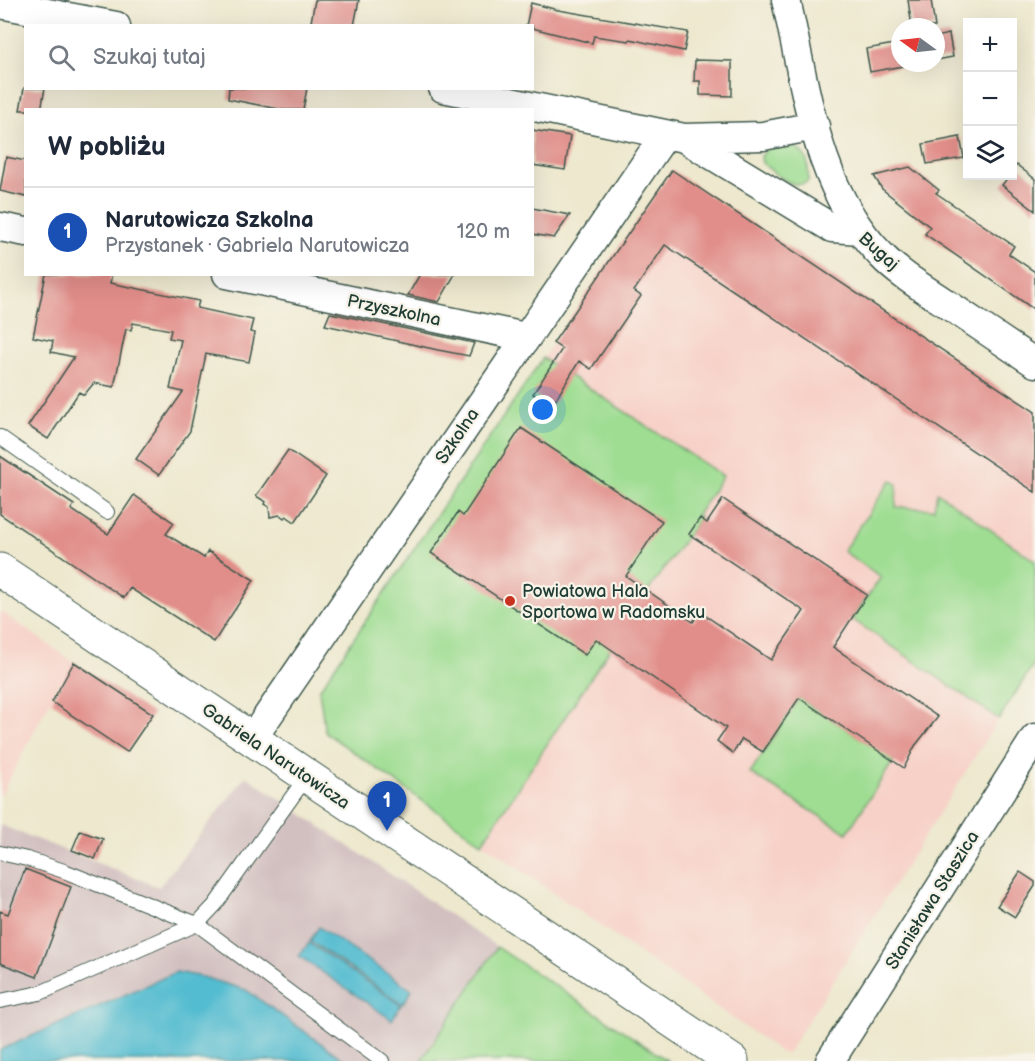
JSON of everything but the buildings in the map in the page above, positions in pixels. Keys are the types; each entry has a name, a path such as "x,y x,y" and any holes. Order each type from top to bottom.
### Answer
{"main road":[{"name":"Gabriela Narutowicza","path":"0,570 732,1061"}],"street":[{"path":"786,0 823,158 832,184 860,230"},
{"path":"0,4 105,24"},
{"name":"Bugaj","path":"452,90 675,137 763,136 815,126"},
{"name":"Bugaj","path":"675,137 832,228 860,230 882,257 918,285 1035,363"},
{"name":"Szkolna","path":"252,739 525,337 675,137"},
{"path":"0,226 24,232"},
{"name":"Przyszkolna","path":"236,276 525,337"},
{"name":"Stanisława Staszica","path":"830,1061 1035,738"}],"lane":[{"path":"0,437 107,512"},
{"path":"0,1001 40,993 197,924 214,905 307,776"},
{"path":"0,853 63,871 197,924 382,1061"}],"shaded area":[{"path":"672,170 1035,412 1035,662 787,1054 782,1053 482,843 648,591 700,518 697,515 722,476 543,358"},
{"path":"0,611 75,663 52,702 50,701 0,797"},
{"path":"246,776 497,947 421,1061 346,1061 246,990 203,977 149,983 0,1050 0,825 159,887"}],"green space":[{"path":"794,147 803,153 808,170 808,181 797,185 778,176 762,163 761,156 768,148"},
{"name":"Powiatowa Hala Sportowa w Radomsku","path":"543,358 723,476 697,515 700,518 648,591 482,843 325,732 319,690"},
{"path":"891,480 897,484 896,507 934,509 937,492 1035,561 1035,662 999,719 852,619 881,577 843,551"},
{"path":"799,698 894,760 847,833 750,773"},
{"path":"497,947 668,1061 421,1061"}],"water":[{"path":"319,927 412,990 403,1004 310,941"},
{"path":"309,943 401,1005 392,1020 299,956"},
{"path":"176,972 203,977 246,990 346,1061 0,1061 0,1050"}],"place":[{"name":"Powiatowa Hala Sportowa w Radomsku","path":"510,601"},
{"name":"Narutowicza Szkolna","path":"387,831"}]}
